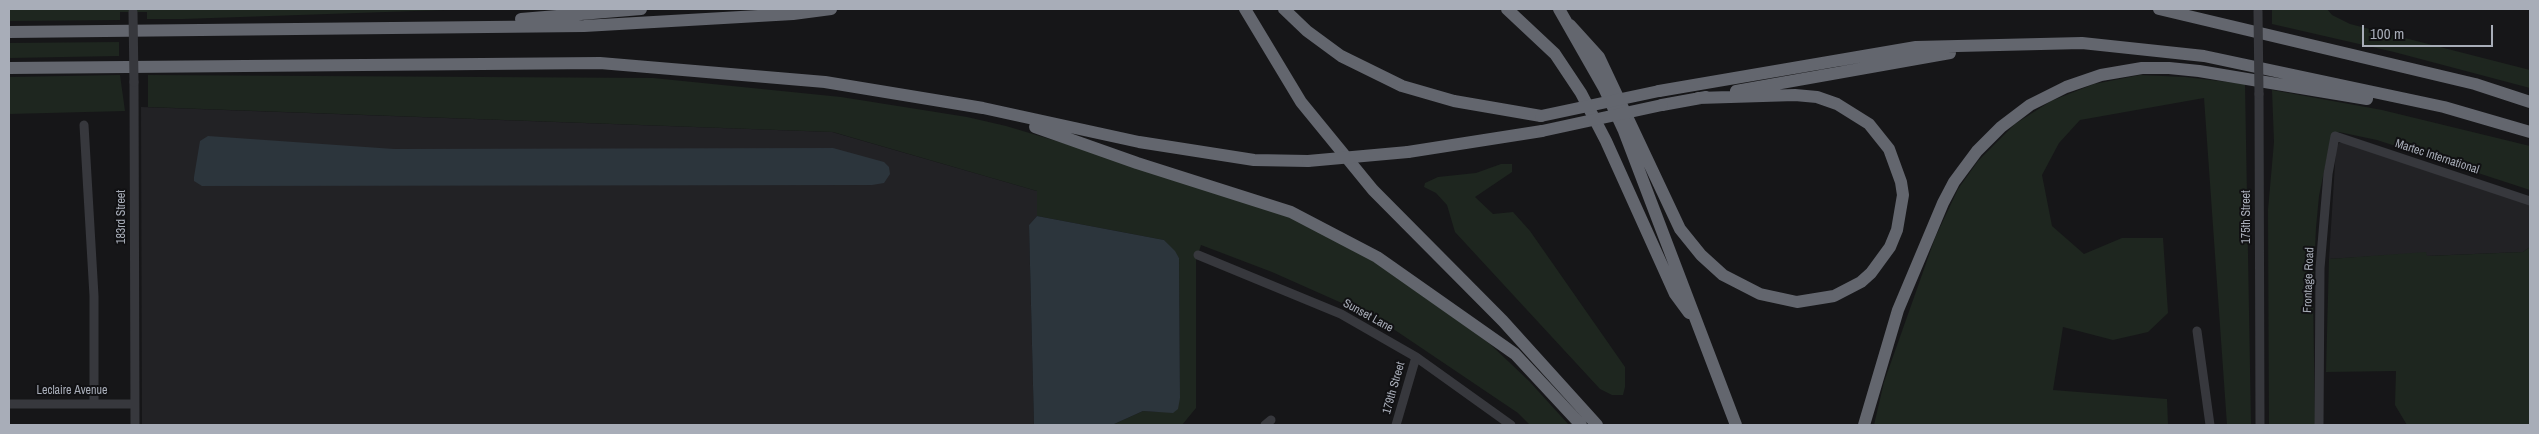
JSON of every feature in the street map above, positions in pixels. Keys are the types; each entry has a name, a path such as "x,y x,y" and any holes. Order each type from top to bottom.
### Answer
{"highway":[{"path":"425,26 641,9"},
{"path":"9,32 425,26 584,26 793,14 831,9"},
{"path":"1284,9 1307,31 1341,56 1402,86 1454,101 1542,116 1659,91 1916,48 2082,43 2204,56 2444,107 2530,132"},
{"path":"1507,9 1555,54 1582,93 1606,141 1675,294 1699,327"},
{"path":"1559,9 1570,25 1604,88 1624,132 1736,425"},
{"path":"2159,9 2466,82 2530,102"},
{"path":"1245,10 1301,102 1373,190 1503,321 1597,425"},
{"path":"1570,25 1599,57 1680,229 1701,255 1723,275 1760,294 1797,302 1810,302 1834,296 1861,282 1871,273 1890,246 1897,230 1902,214 1903,195 1898,173 1889,149 1869,124 1837,104 1817,97 1795,95 1698,98"},
{"path":"9,68 600,63 826,82 983,108 1139,142 1254,160 1308,161 1408,152 1542,131 1662,105 1850,69 2000,45"},
{"path":"1864,425 1898,310 1943,203 1954,182 1977,151 2001,127 2030,105 2066,87 2101,75 2142,68 2169,68 2209,72 2381,102 2444,107"},
{"path":"983,108 1137,163 1291,212 1377,257 1515,354 1581,425"}],"street":[{"name":"183rd Street","path":"133,10 135,425"},
{"name":"175th Street","path":"2258,10 2260,425"},
{"path":"84,125 94,296 94,404"},
{"name":"Martec International","path":"2335,136 2530,200"},
{"name":"Frontage Road","path":"2319,425 2320,268 2328,174 2335,136"},
{"name":"Sunset Lane","path":"1198,254 1341,314 1416,357 1511,425"},
{"path":"2197,331 2210,425"},
{"name":"179th Street","path":"1396,425 1416,357"},
{"name":"Leclaire Avenue","path":"9,404 135,404"}],"shaded area":[{"path":"9,9 473,9 183,19 147,19 147,12 120,12 120,20 9,21"},
{"path":"2272,9 2327,9 2332,15 2350,24 2530,70 2530,88 2394,52 2272,24"},
{"path":"119,42 119,56 9,58 9,43"},
{"path":"120,75 125,111 9,114 9,77"},
{"path":"148,75 653,78 841,97 967,117 1006,126 1120,160 1291,217 1382,264 1490,344 1529,381 1569,425 1530,425 1518,413 1380,320 1272,272 1201,245 1196,260 1196,408 1182,425 1112,425 1143,411 1164,412 1180,398 1179,258 1164,240 1037,216 1037,191 833,132 148,107"},
{"path":"2140,75 2185,77 2245,84 2251,425 2227,425 2204,98 2080,120 2059,143 2042,175 2052,226 2084,254 2122,238 2163,238 2168,313 2148,332 2113,340 2063,327 2053,390 2167,399 2168,425 1874,425 1884,382 1935,238 1958,189 1978,161 2015,124 2051,101 2094,84"},
{"path":"2272,90 2382,110 2530,146 2530,190 2377,140 2339,132 2331,138 2319,196 2316,228 2313,291 2315,425 2269,425 2268,210 2274,142"},
{"path":"141,107 832,132 1037,191 1037,216 1029,225 1034,425 142,425"},
{"path":"208,136 394,149 833,148 884,162 889,167 890,174 884,183 872,185 202,186 194,181 194,177 200,141"},
{"path":"2344,142 2530,204 2530,247 2523,252 2426,256 2426,253 2329,259 2336,148 2339,143"},
{"path":"1501,164 1512,164 1512,172 1475,197 1493,214 1513,212 1530,231 1625,367 1623,395 1612,395 1600,389 1455,232 1447,205 1436,193 1424,187 1425,183 1438,177 1476,173"},
{"path":"1037,216 1164,240 1175,251 1179,258 1180,398 1178,409 1173,413 1143,411 1112,425 1034,425 1029,225"},
{"path":"2530,247 2530,425 2407,425 2395,405 2396,371 2326,372 2329,259 2426,252 2427,256 2523,252"}]}
